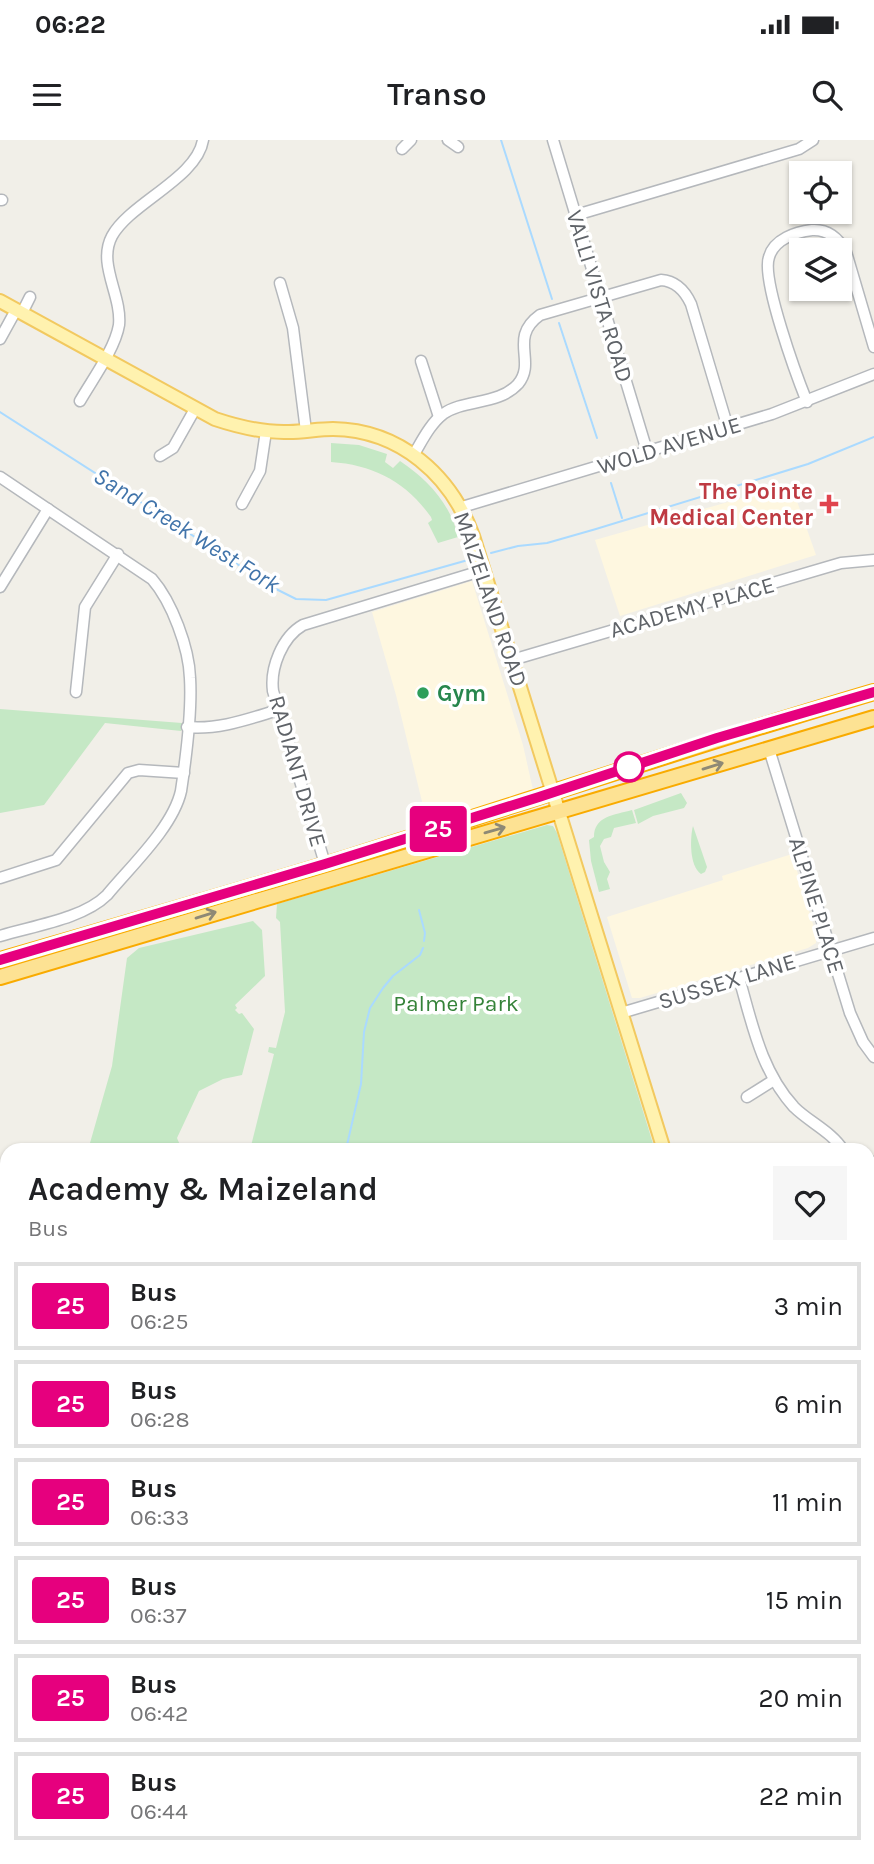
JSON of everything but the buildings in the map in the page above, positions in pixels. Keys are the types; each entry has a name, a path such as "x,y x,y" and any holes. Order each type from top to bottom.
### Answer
{"highway":[{"path":"0,960 349,857 554,793 717,738 874,692"},
{"path":"840,728 852,716 874,710"},
{"path":"0,977 874,718"}],"main road":[{"name":"MAIZELAND ROAD","path":"0,301 195,410 229,424 266,431 334,429 362,432 390,441 414,454 446,484 462,507 484,570 662,1143"},
{"path":"264,898 266,892 273,888 334,869 343,865 349,857"},
{"path":"88,950 93,940 162,919 171,910"}],"street":[{"path":"80,401 104,359 118,327 118,302 108,264 110,240 118,228 196,158 203,140"},
{"path":"402,149 411,140"},
{"path":"448,140 458,147"},
{"name":"VALLI VISTA ROAD","path":"553,140 647,451"},
{"path":"576,215 799,149 813,140"},
{"path":"807,402 767,275 769,256 778,242 787,237 818,230 838,239 846,252 874,347"},
{"path":"99,236 110,240"},
{"path":"414,454 439,417 453,409 507,393 520,381 525,366 523,340 533,320 548,312 654,281 668,281 682,289 691,304 728,428"},
{"path":"280,283 293,328 306,431"},
{"path":"0,339 30,297"},
{"path":"421,361 439,417"},
{"name":"WOLD AVENUE","path":"462,507 728,428 807,402 874,374"},
{"path":"160,456 173,448 195,410"},
{"path":"242,503 260,471 266,431"},
{"path":"0,477 146,573 168,601 190,677 184,773 179,800 172,815 102,900 82,912 0,936"},
{"path":"0,587 48,509"},
{"path":"76,692 85,607 118,554"},
{"name":"ACADEMY PLACE","path":"512,660 841,563 874,560"},
{"name":"RADIANT DRIVE","path":"325,864 274,691 273,677 284,643 298,628 484,570"},
{"path":"187,727 215,727 278,709"},
{"name":"ALPINE PLACE","path":"769,749 854,1024 874,1057"},
{"path":"0,878 56,860 128,772 139,770 184,773"},
{"name":"SUSSEX LANE","path":"621,1013 874,937"},
{"path":"739,978 760,1049 774,1080 796,1108 837,1143"},
{"path":"747,1097 774,1080"}],"shaded area":[{"path":"791,484 816,555 620,616 595,540"},
{"path":"472,581 523,745 533,790 428,826 396,695 372,612"},
{"path":"792,854 816,934 816,943 808,948 640,998 632,998 607,917 723,880 722,876"}],"green space":[{"path":"331,443 359,445 387,454 385,462 393,468 400,461 410,468 444,503 458,537 438,543 428,523 432,520 431,517 411,494 375,471 331,462"},
{"path":"0,709 182,723 181,731 105,723 44,805 0,813"},
{"path":"681,793 687,803 684,808 653,816 638,824 634,810"},
{"path":"632,810 636,823 614,828 611,837 604,839 600,846 610,872 607,879 610,889 599,892 589,840 594,837 601,821"},
{"name":"Palmer Park","path":"547,825 553,826 653,1143 252,1143 274,1054 268,1052 269,1047 276,1048 285,1012 277,904"},
{"path":"693,826 707,867 701,874 692,858"},
{"path":"253,921 262,930 265,976 235,1005 235,1010 239,1014 242,1013 254,1029 242,1075 223,1079 199,1091 177,1138 179,1143 90,1143 112,1066 127,958 139,948"}],"waterway":[{"path":"501,140 552,299"},
{"name":"Sand Creek West Fork","path":"559,323 597,438"},
{"name":"Sand Creek West Fork","path":"0,412 276,589 296,599 326,600 468,560"},
{"name":"Sand Creek West Fork","path":"491,553 518,546 547,543 596,529 808,464 874,437"},
{"name":"Sand Creek West Fork","path":"611,483 622,518"},
{"path":"419,910 425,933 424,941"},
{"path":"347,1143 361,1084 364,1032 370,1008 393,976 420,955 423,948"}],"bus line":[{"name":"25","path":"0,960 325,864 717,738 874,692"}],"place":[{"name":"The Pointe Medical Center","path":"829,504"},
{"name":"Gym","path":"423,693"}]}
